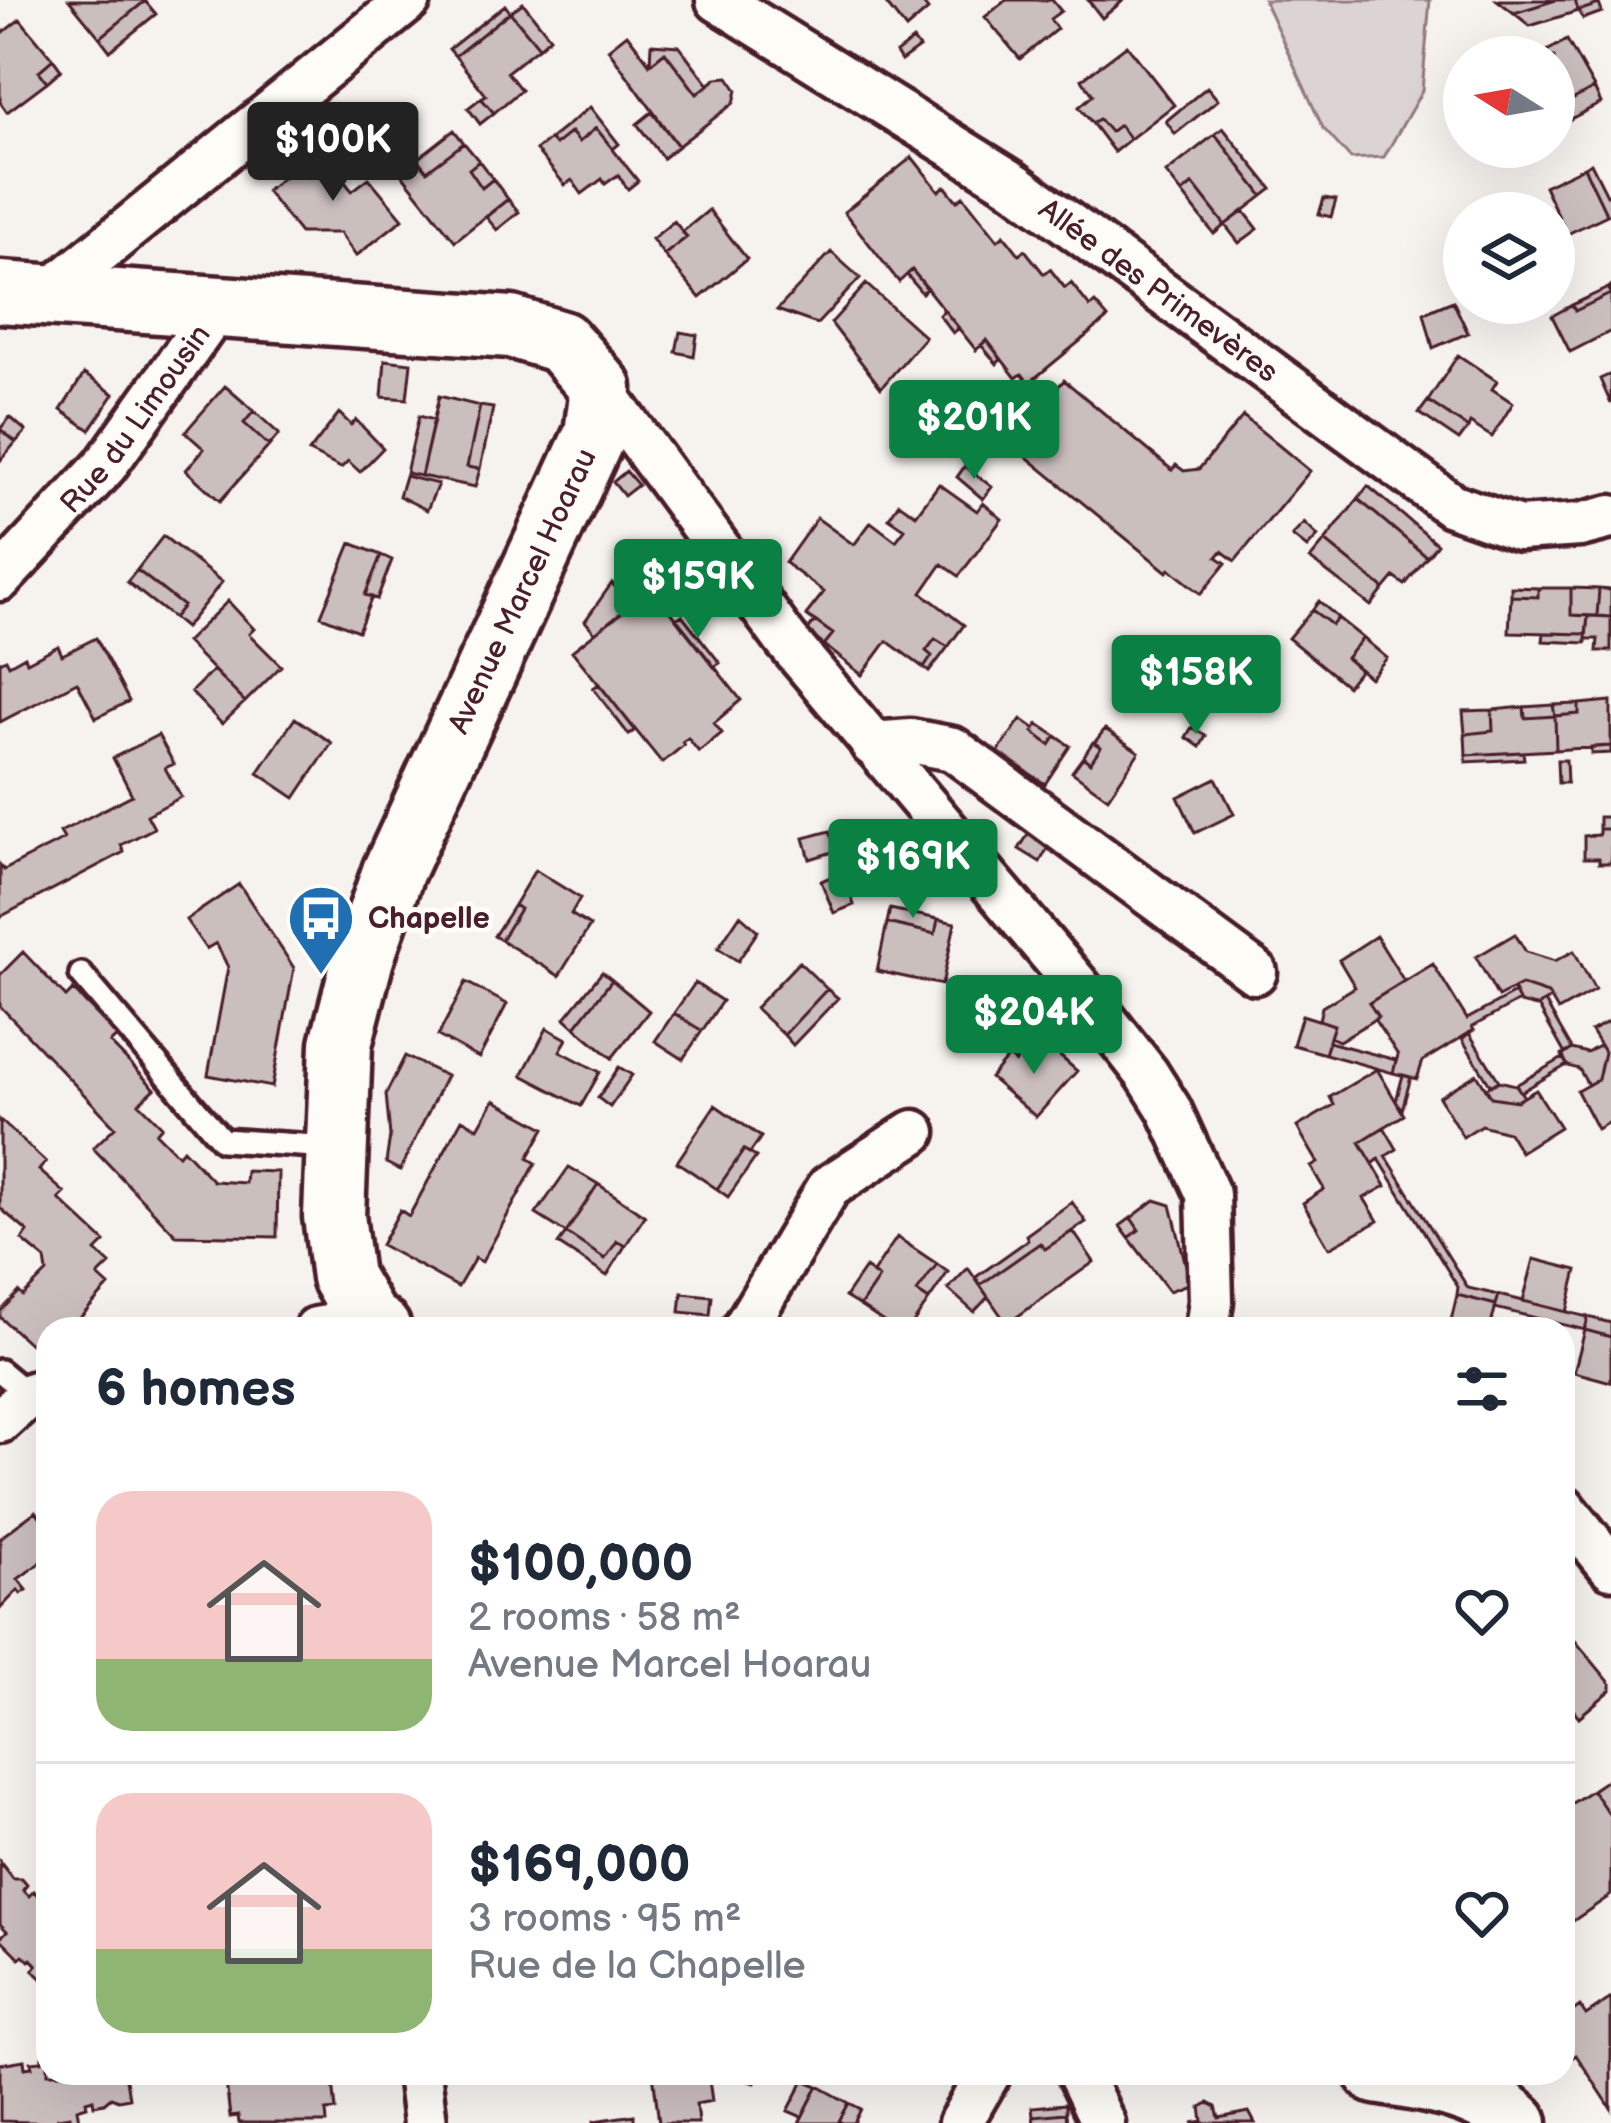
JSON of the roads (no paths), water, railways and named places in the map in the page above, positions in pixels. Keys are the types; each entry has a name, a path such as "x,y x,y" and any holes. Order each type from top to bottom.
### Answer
{"main road":[{"path":"22,294 511,327 561,342 601,388"},
{"name":"Avenue Marcel Hoarau","path":"354,1317 342,1277 334,1216 341,1043 363,958 393,872 595,434 601,388"},
{"path":"1443,2085 1492,2105 1517,2123"}],"street":[{"path":"22,294 409,0"},
{"name":"Allée des Primevères","path":"718,0 1014,184 1451,505 1519,529 1580,525 1611,517"},
{"name":"Rue du Limousin","path":"0,580 105,466 218,307"},
{"path":"601,388 785,640 1147,1074 1169,1109 1208,1195 1209,1317"},
{"path":"872,744 911,741 953,749 1255,972"},
{"path":"751,1317 829,1187 914,1132"},
{"path":"1575,1522 1611,1567"},
{"path":"420,2085 425,2123"},
{"path":"960,2123 982,2085"},
{"path":"1085,2085 1103,2123"}],"lane":[{"path":"81,974 222,1140 337,1148"}],"place":[{"name":"Chapelle","path":"321,977"}]}
